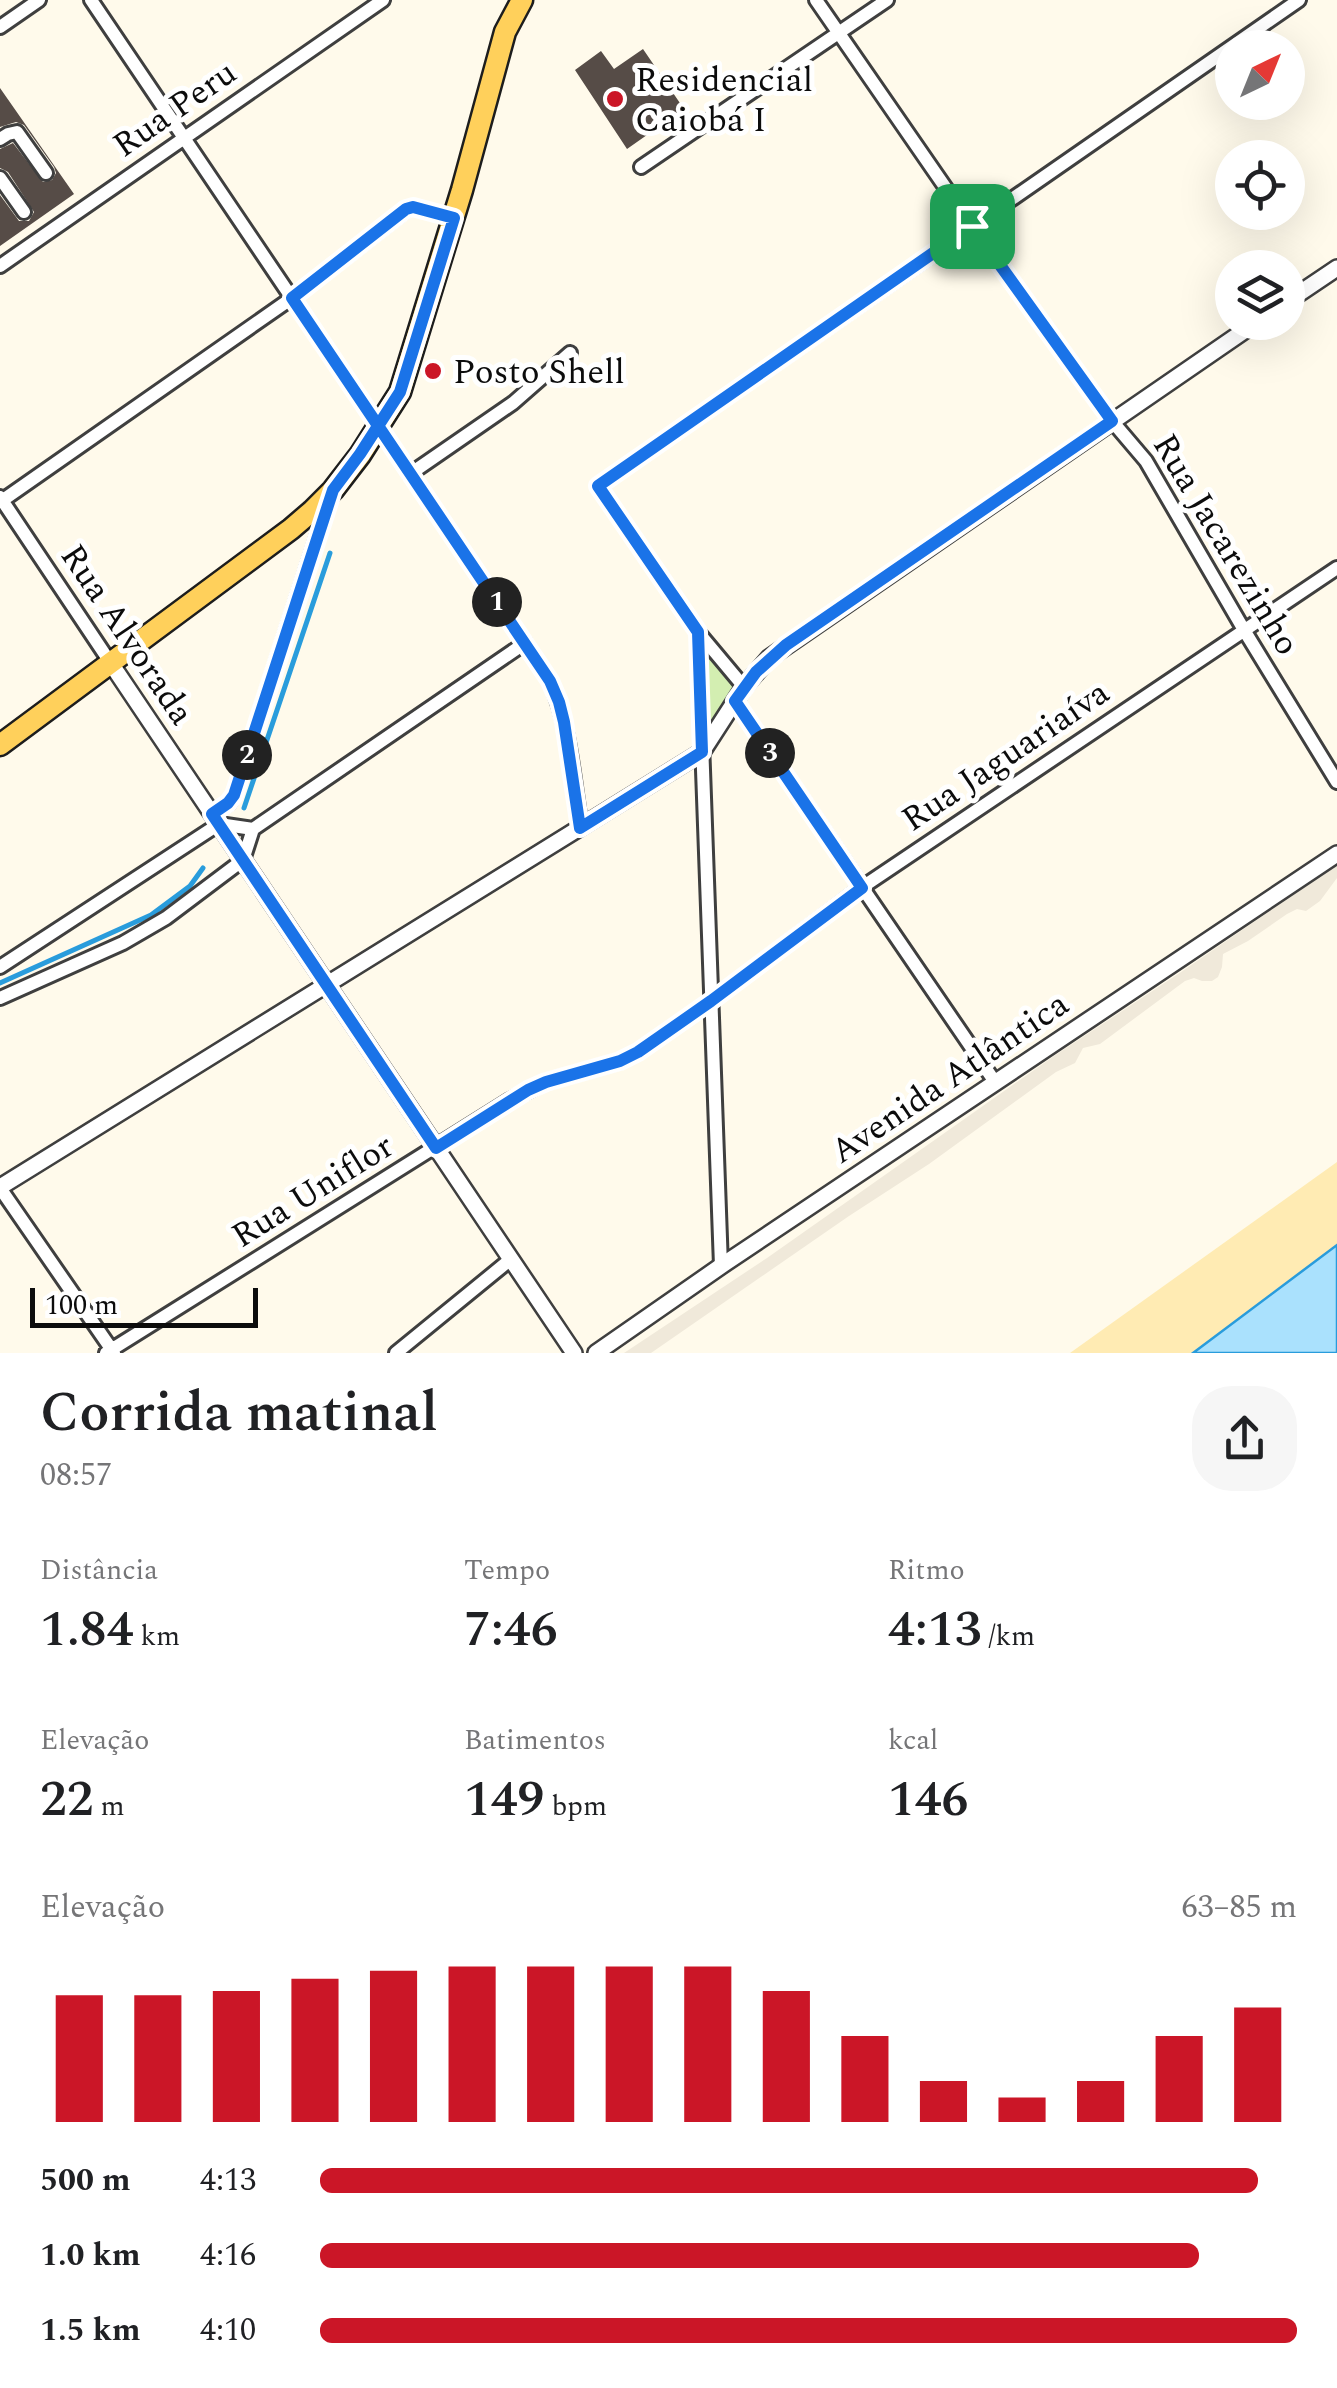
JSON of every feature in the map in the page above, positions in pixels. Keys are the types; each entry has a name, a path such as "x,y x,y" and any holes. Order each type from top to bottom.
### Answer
{"main road":[{"path":"504,0 506,32"},
{"path":"0,745 312,512 333,490 378,426 400,392 506,32 522,0"}],"street":[{"path":"0,28 39,0"},
{"path":"91,0 550,681 559,702 580,828"},
{"name":"Rua Peru","path":"0,266 383,0"},
{"name":"Rua Jacarezinho","path":"816,0 972,226 1112,421 1146,461 1337,782"},
{"path":"641,167 887,0"},
{"path":"995,1082 862,888 739,694 598,486 1299,0"},
{"path":"0,140 18,132 46,173"},
{"path":"0,178 24,212"},
{"path":"1,500 292,298 406,209 413,207 454,218"},
{"path":"1305,290 1337,268"},
{"path":"110,1352 0,1188 702,752 739,694 769,658 1230,340"},
{"path":"410,474 513,403 570,353"},
{"path":"0,967 215,819 234,795 333,490"},
{"name":"Rua Alvorada","path":"1,500 574,1353"},
{"name":"Rua Jaguariaíva","path":"711,1001 862,888 1337,568"},
{"path":"698,632 721,1266"},
{"path":"0,998 147,930 182,908 243,860 253,829 524,643"},
{"path":"215,819 253,829"},
{"name":"Avenida Atlântica","path":"596,1353 1337,854"},
{"name":"Rua Uniflor","path":"110,1352 528,1090 620,1061 711,1001"},
{"path":"396,1353 511,1259"}],"green space":[{"path":"707,653 735,688 707,730"}],"sand":[{"path":"1337,1162 1337,1245 1193,1353 1070,1353"}],"shaded area":[{"path":"1337,865 1337,878 1320,901 1306,911 1297,909 1287,914 1223,954 1218,977 1212,981 1185,981 1100,1044 1083,1048 1075,1063 1056,1072 929,1164 651,1353 624,1353 767,1258 1054,1056"}],"water":[{"path":"1337,1245 1337,1353 1193,1353"}],"building":[{"path":"643,49 684,109 627,149 575,70 601,51 614,69"},
{"path":"0,88 74,194 0,246 0,195 19,221 29,221 34,212 8,172 0,168 0,149 13,143 43,182 52,180 56,173 24,125 16,122 0,127"}],"waterway":[{"path":"244,808 330,553"},
{"path":"0,983 151,915 190,886 203,868"}],"place":[{"name":"Residencial Caiobá I","path":"615,99"},
{"name":"Posto Shell","path":"433,371"}],"route":[{"path":"972,226 598,486 698,632 702,752 580,828 564,722 550,681 524,643 378,426 292,298 406,209 413,207 454,218 400,392 378,426 360,454 333,490 234,795 212,814 436,1148 528,1090 638,1052 862,888 735,701 756,672 786,645 1112,421 972,226"}]}
